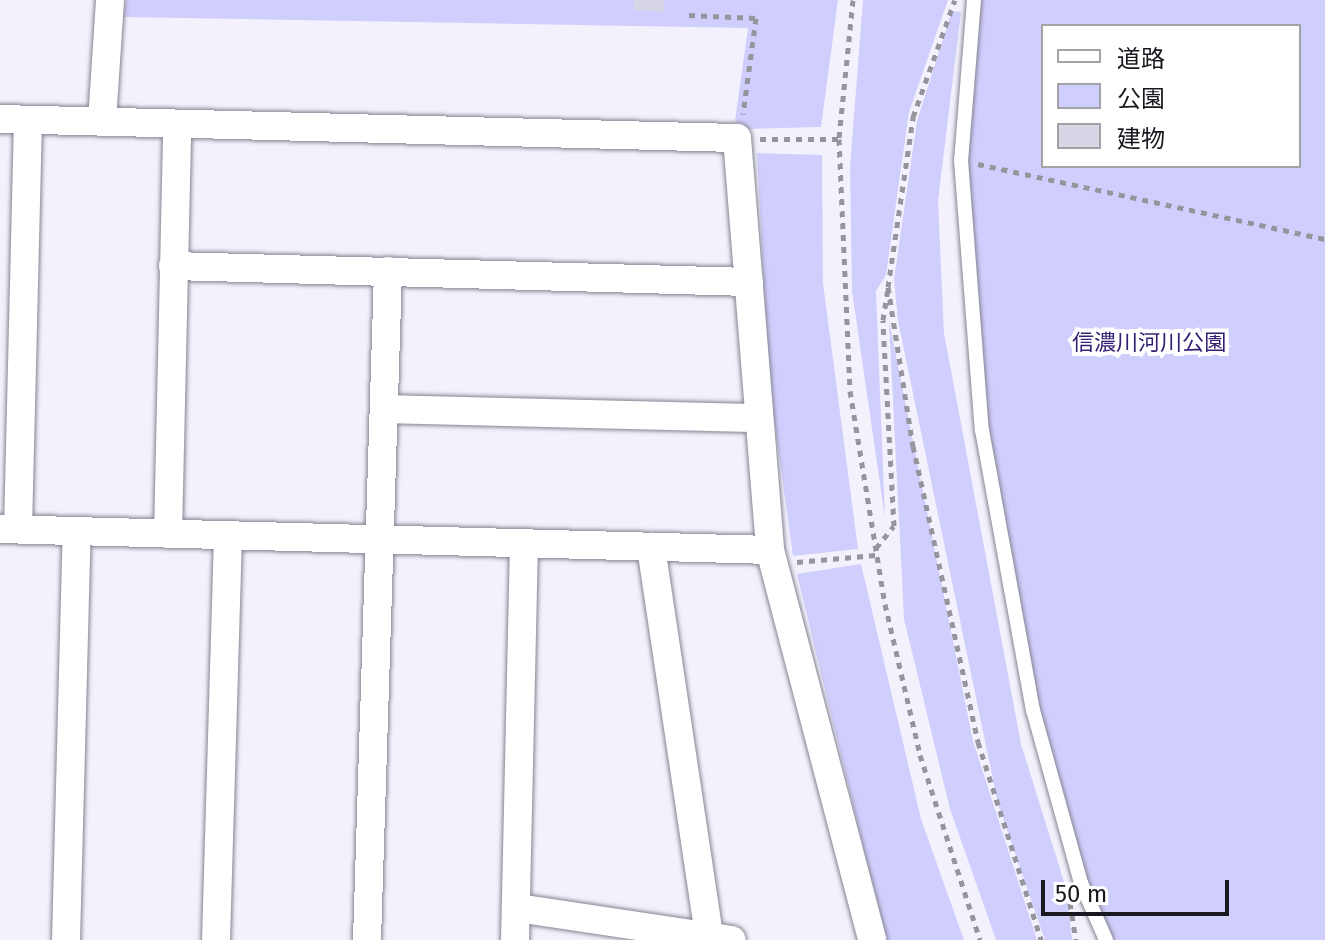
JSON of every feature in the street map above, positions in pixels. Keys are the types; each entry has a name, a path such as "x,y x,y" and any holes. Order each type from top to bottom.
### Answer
{"street":[{"path":"102,121 110,0"},
{"path":"773,557 651,547 9,529 14,119 746,139 749,282 773,557 872,940"},
{"path":"168,534 177,124"},
{"path":"173,266 749,282"},
{"path":"367,940 388,271"},
{"path":"385,409 759,418"},
{"path":"66,940 77,531"},
{"path":"216,940 228,535"},
{"path":"515,940 524,544"},
{"path":"517,908 720,938 651,547"}],"lane":[{"path":"974,0 961,160 967,298 1007,580 1055,795 1106,940"}],"path":[{"path":"853,0 839,139 841,316 876,552 920,755 980,940"},
{"path":"876,552 894,526 883,320 913,117 955,0"},
{"path":"689,15 756,18 746,139 839,139"},
{"path":"961,160 1325,239"},
{"path":"888,287 913,446 978,742 1041,940"},
{"path":"773,557 876,552"}],"green space":[{"path":"126,0 838,0 821,127 746,129 735,121 748,28 124,17"},
{"path":"863,0 948,0 909,112 886,275 876,291 885,518 852,291 850,167"},
{"name":"信濃川河川公園","path":"974,0 1325,0 1325,940 1106,940 1055,795 982,430 961,160"},
{"path":"952,11 961,12 938,201 944,333 1021,744 1066,888 1072,940 1045,940 998,804 898,321 894,279 917,121"},
{"path":"757,153 822,155 823,283 858,549 793,556 769,382"},
{"path":"889,321 973,741 1037,940 996,940 950,809 904,619"},
{"path":"861,564 921,819 964,940 886,940 797,574"}],"building":[{"path":"634,0 664,0 663,12 634,10"}]}
